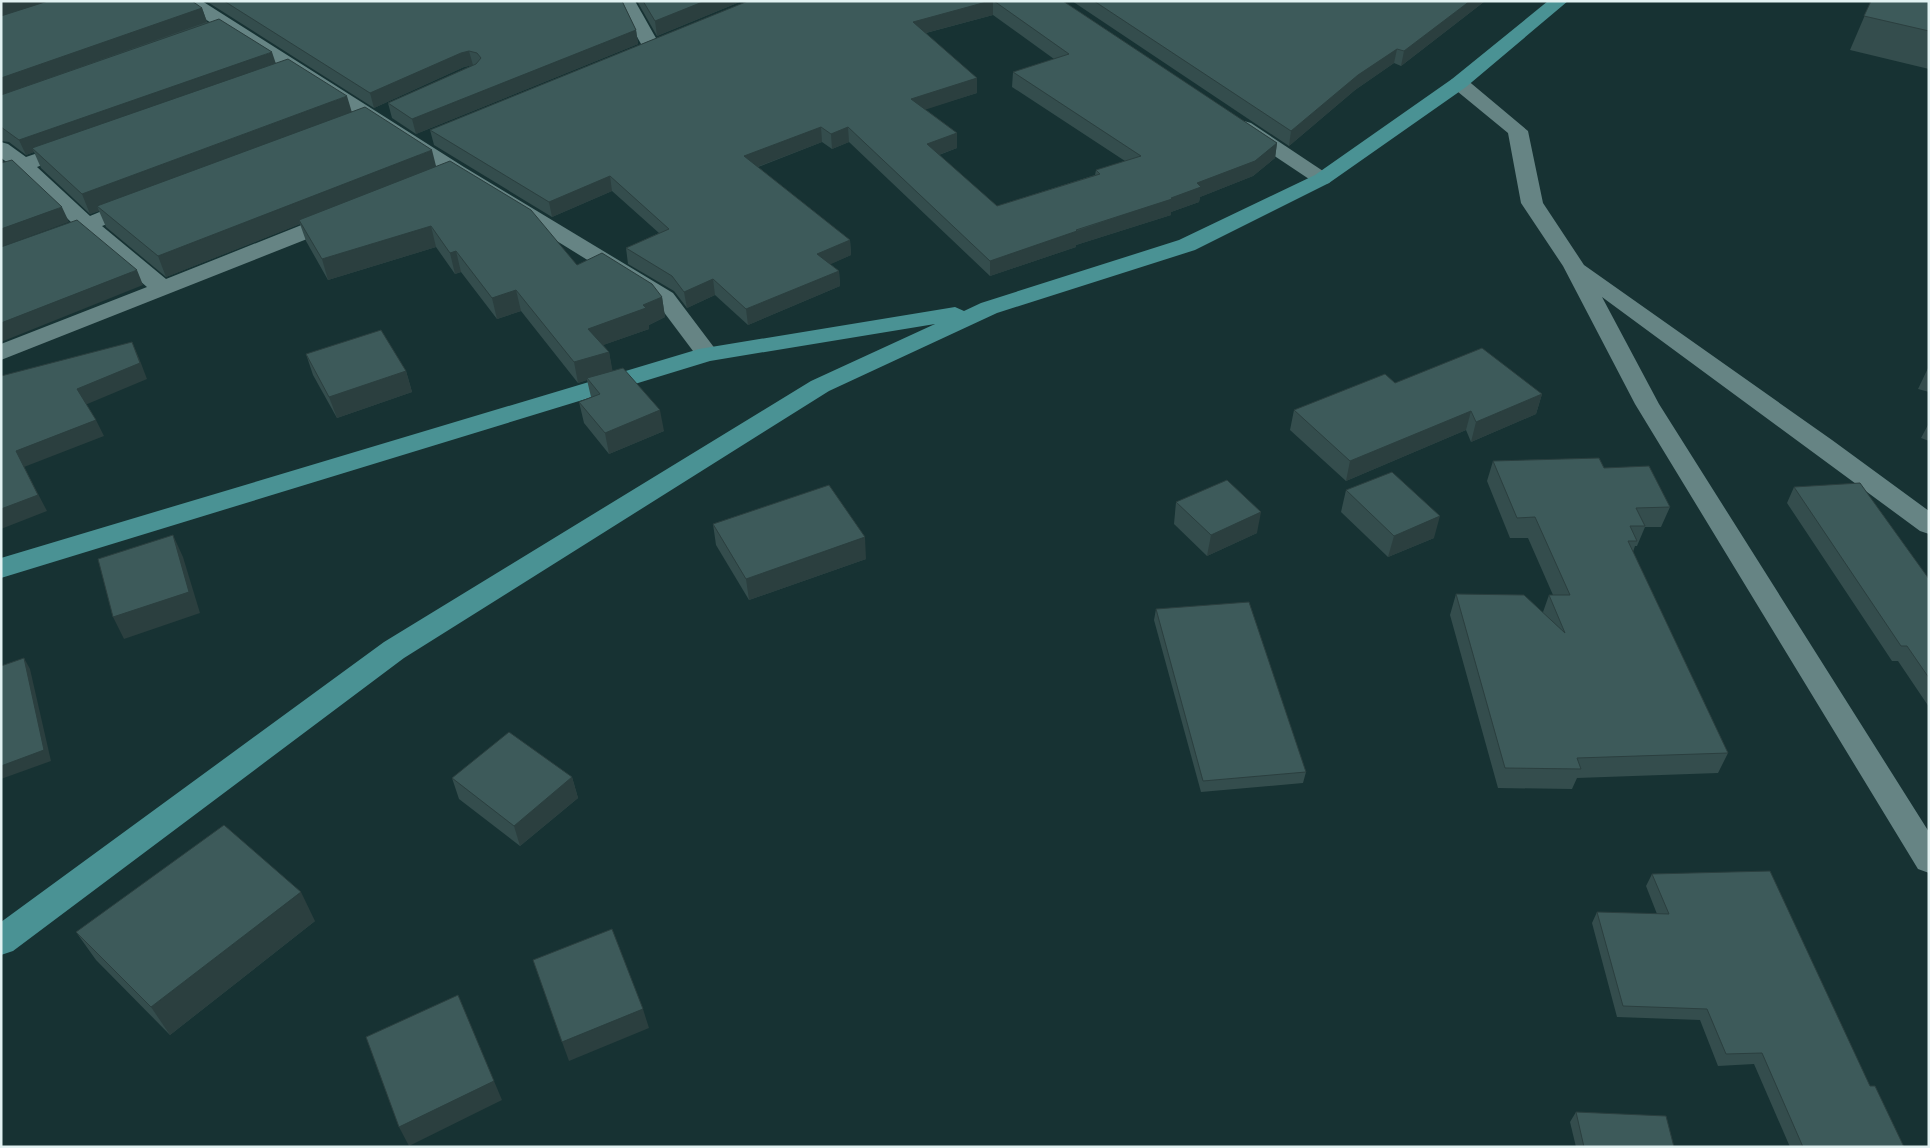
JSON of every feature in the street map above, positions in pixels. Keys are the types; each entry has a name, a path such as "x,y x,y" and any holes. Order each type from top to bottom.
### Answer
{"main road":[{"path":"1,941 394,650 820,386 989,308 1187,245 1322,179 1460,83 1559,1"},
{"path":"1,568 708,354 989,308"}],"street":[{"path":"189,1 214,28 284,72 383,113 424,140 457,171 665,298 708,354"},
{"path":"626,1 660,44 633,55"},
{"path":"1460,83 1518,131 1532,203 1574,266 1646,404 1929,860"},
{"path":"346,127 383,113"},
{"path":"1230,118 1322,179"},
{"path":"1,173 88,142"},
{"path":"1,148 86,224 163,288"},
{"path":"429,182 457,171"},
{"path":"1,257 160,196"},
{"path":"1,352 356,211"},
{"path":"1574,266 1929,525"}],"building":[{"path":"48,1 192,1 202,8 1,78 1,16"},
{"path":"224,1 622,1 636,30 412,119 388,103 476,64 481,58 477,53 469,51 461,53 370,93"},
{"path":"643,1 705,1 655,21"},
{"path":"748,1 990,1 913,22 977,78 911,99 957,133 927,144 997,206 1100,174 1096,170 1141,156 1013,72 1069,54 994,1 1063,1 1277,143 1255,161 1197,183 1201,187 1172,199 1076,230 990,261 848,127 831,134 821,127 744,156 850,240 817,254 839,271 746,309 713,279 684,292 672,276 626,248 669,229 610,176 549,202 430,130"},
{"path":"1094,1 1470,1 1404,51 1397,49 1358,75 1291,131"},
{"path":"1871,1 1929,1 1929,31 1864,16"},
{"path":"219,19 272,52 19,140 1,127 1,95"},
{"path":"288,59 347,96 82,194 32,148"},
{"path":"365,107 432,150 158,256 97,206"},
{"path":"12,160 62,207 1,229 1,163"},
{"path":"450,161 531,210 577,265 602,253 652,284 662,297 643,305 646,308 588,329 609,352 574,362 516,290 492,298 456,251 450,253 431,226 322,259 299,220"},
{"path":"77,220 137,270 1,323 1,247"},
{"path":"381,330 406,371 329,397 306,354"},
{"path":"132,342 140,363 77,389 96,420 16,451 38,495 1,509 1,376"},
{"path":"1482,348 1542,394 1476,422 1471,411 1350,461 1294,410 1385,374 1395,383"},
{"path":"623,368 660,410 605,433 579,402 600,394 587,378"},
{"path":"1599,458 1604,468 1649,466 1670,507 1636,508 1645,526 1630,526 1637,541 1628,541 1728,753 1577,758 1581,769 1505,768 1456,594 1524,595 1565,633 1549,595 1570,595 1535,517 1517,518 1493,461"},
{"path":"1392,472 1440,516 1394,536 1346,490"},
{"path":"1227,480 1261,512 1211,535 1176,502"},
{"path":"1860,483 1929,579 1929,678 1907,646 1901,646 1794,487"},
{"path":"829,485 865,537 746,579 713,524"},
{"path":"173,535 189,592 113,617 98,559"},
{"path":"1249,602 1306,772 1203,781 1156,609"},
{"path":"24,658 44,750 1,766 1,666"},
{"path":"509,732 572,777 514,826 452,778"},
{"path":"224,825 301,892 151,1007 76,932"},
{"path":"1770,871 1870,1086 1875,1086 1904,1147 1803,1147 1762,1053 1726,1054 1707,1009 1623,1006 1597,912 1669,914 1652,874"},
{"path":"612,929 643,1009 562,1042 533,960"},
{"path":"458,995 494,1081 399,1127 366,1037"},
{"path":"1576,1112 1666,1116 1674,1147 1584,1147"}]}
